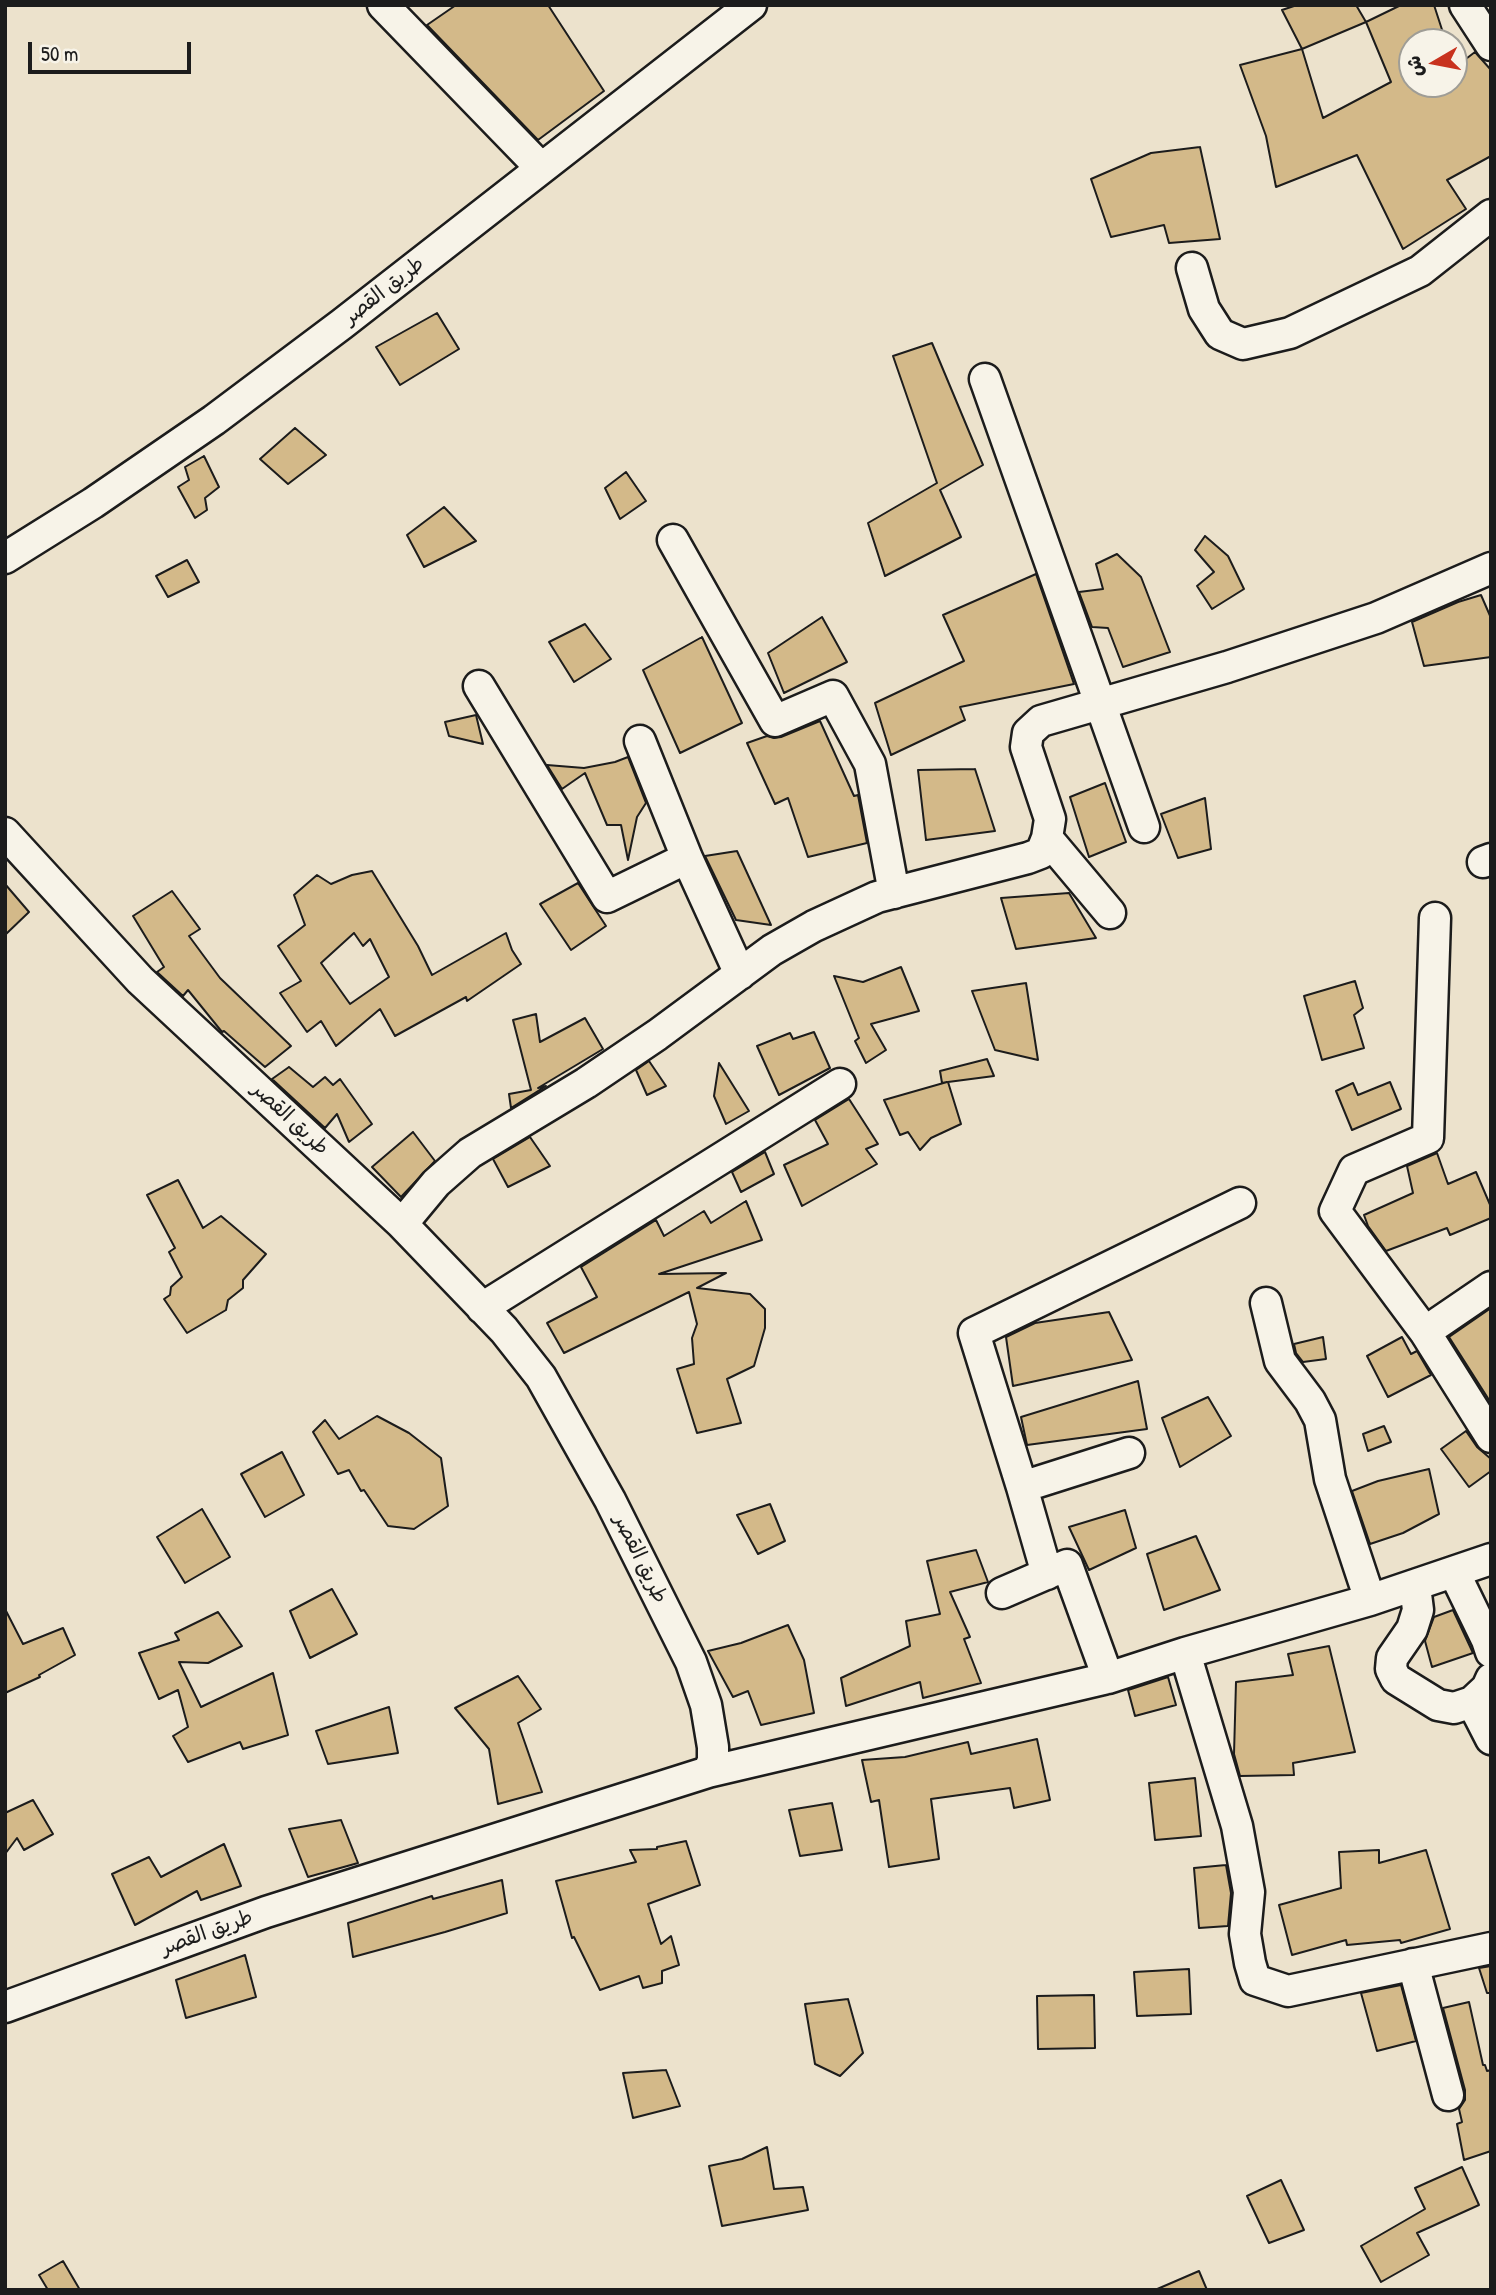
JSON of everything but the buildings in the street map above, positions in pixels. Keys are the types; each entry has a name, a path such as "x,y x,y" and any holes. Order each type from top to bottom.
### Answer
{"street":[{"path":"383,5 541,168"},
{"path":"1465,5 1491,45"},
{"name":"طريق القصر","path":"5,558 93,503 214,420 352,316 744,7"},
{"path":"1192,268 1204,309 1220,334 1242,344 1290,333 1420,271 1491,215"},
{"path":"985,379 1144,827"},
{"path":"673,540 775,721 833,696 870,764 894,893"},
{"path":"402,1224 436,1183 470,1153 586,1083 657,1035 772,950 814,926 877,897 1041,853 1048,838 1050,819 1026,747 1028,733 1041,721 1227,667 1376,618 1491,568"},
{"path":"479,687 607,897 687,859"},
{"path":"640,741 687,859 740,974"},
{"name":"طريق القصر","path":"5,833 140,980 402,1224 482,1308 541,1377 611,1500 691,1662 706,1705 713,1747 713,1761 708,1772 266,1912 5,2007"},
{"path":"1048,838 1110,913"},
{"path":"1435,918 1428,1138 1354,1170 1335,1211 1425,1332 1491,1437"},
{"path":"482,1308 840,1084"},
{"path":"1047,1574 974,1333 1240,1203"},
{"path":"1425,1332 1491,1287"},
{"path":"1266,1303 1280,1362 1310,1401 1320,1420 1332,1489 1370,1600"},
{"path":"1022,1487 1129,1453"},
{"path":"708,1772 1108,1678 1370,1600 1491,1559"},
{"path":"1002,1593 1067,1565 1108,1678"},
{"path":"1454,1572 1491,1651"},
{"path":"1415,1586 1418,1611 1416,1620 1392,1658 1393,1674 1400,1684 1438,1705 1454,1708 1482,1691 1491,1739"},
{"path":"1185,1653 1237,1826 1249,1892 1245,1934 1255,1980 1288,1991 1491,1948"},
{"path":"1413,1964 1448,2095"}]}
